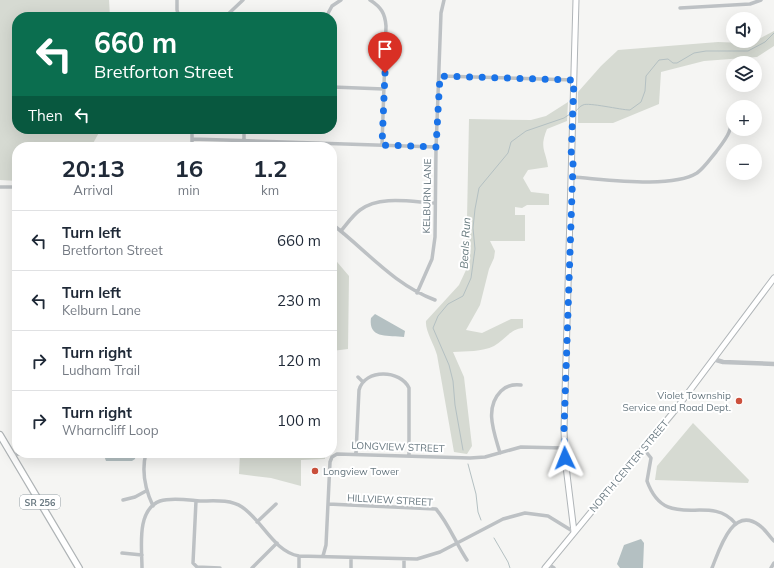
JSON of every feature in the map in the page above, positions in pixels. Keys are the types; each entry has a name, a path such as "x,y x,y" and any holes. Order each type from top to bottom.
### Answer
{"main road":[{"path":"574,532 564,448 573,164 571,159 576,0"},
{"name":"NORTH CENTER STREET","path":"547,566 712,361 774,278"},
{"name":"SR 256","path":"0,435 12,455"},
{"name":"SR 256","path":"14,458 79,568"}],"street":[{"path":"177,0 178,12"},
{"path":"230,12 243,0"},
{"path":"329,12 332,6 341,0"},
{"path":"370,0 380,7 386,17 382,145"},
{"name":"KELBURN LANE","path":"417,293 432,259 435,237 436,147 440,76 441,13 444,0"},
{"path":"718,0 718,6"},
{"path":"680,8 750,4 760,0"},
{"path":"440,76 574,80"},
{"path":"337,86 384,89"},
{"path":"192,134 192,139 278,142"},
{"path":"244,134 244,141"},
{"path":"572,178 674,181 697,172 707,163 727,136"},
{"path":"337,144 436,147"},
{"path":"0,187 12,187"},
{"path":"341,231 354,215 369,204 388,201 435,203"},
{"path":"337,228 400,283 417,293 435,300"},
{"path":"712,361 774,364"},
{"path":"356,453 359,390 363,382 367,377 376,375 396,376 405,381 410,392 409,456"},
{"path":"358,377 363,382"},
{"path":"405,381 410,378"},
{"path":"500,452 492,422 493,405 498,395 506,387 516,384 521,385"},
{"name":"LONGVIEW STREET","path":"337,454 356,453 470,458 528,447 564,448"},
{"path":"643,448 651,458 647,481 660,503 668,508 678,510 698,510 719,513 729,517 735,524"},
{"path":"145,458 144,472 146,491 153,506"},
{"name":"LONGVIEW STREET","path":"323,556 326,545 330,462 332,458"},
{"path":"123,500 135,497 146,491"},
{"path":"142,568 145,517 153,506 160,502 171,500 230,502 241,506 277,543 293,555 299,556 404,559 429,557 503,519 525,513 548,516 574,532"},
{"path":"196,501 193,563 198,566 220,568"},
{"path":"257,522 276,504"},
{"name":"HILLVIEW STREET","path":"328,504 436,509 444,518 456,544"},
{"path":"712,568 728,531 735,524 744,521 757,524 774,540"},
{"path":"252,568 277,543"},
{"path":"456,544 467,560"},
{"path":"122,553 142,555"},
{"path":"299,556 299,568"},
{"path":"351,558 351,568"},
{"path":"404,559 404,568"},
{"path":"771,568 774,563"},
{"path":"547,566 554,568"}],"shaded area":[{"path":"0,0 109,0 110,12 12,12 12,134 98,134 94,142 12,142 12,181 0,180"},
{"path":"774,31 774,46 759,56 726,56 726,59 704,61 661,72 659,104 613,123 578,123 578,92 601,66 618,50 718,42 726,42 726,48 762,48 762,37"},
{"path":"568,102 567,121 547,129 543,145 548,167 528,170 523,178 531,192 549,194 549,205 527,205 522,208 515,207 515,215 525,215 525,241 490,241 495,251 494,258 489,269 480,305 466,330 482,333 511,319 523,319 523,328 515,330 498,344 489,348 474,351 453,352 464,377 472,446 467,454 454,452 437,355 428,333 426,321 459,285 466,270 469,119 531,120 546,116"},
{"path":"337,262 349,276 348,349 337,350"},
{"path":"375,314 405,331 404,337 386,336 376,333 371,325 371,318"},
{"path":"693,423 749,480 748,483 655,480 657,466"},
{"path":"105,458 135,458 132,461 106,461"},
{"path":"240,458 325,458 301,460 301,486 271,478 239,474"},
{"path":"641,539 644,543 643,568 620,568 617,564 624,545"}],"waterway":[{"name":"Beals Run","path":"576,111 581,106 586,104 630,110 641,102 645,91 646,76 659,60 668,59 673,63 677,63 694,53 706,51 748,51 765,42 774,33"},
{"name":"Beals Run","path":"463,450 455,405 453,381 449,365 433,328 438,316 448,304 463,296 471,278 475,249 473,228 479,188 508,153 511,142 526,131 564,118 570,114"},
{"name":"Beals Run","path":"468,464 481,520"},
{"name":"Beals Run","path":"494,538 510,568"}],"place":[{"name":"Violet Township Service and Road Dept.","path":"739,401"},
{"name":"Longview Tower","path":"315,471"}],"route":[{"path":"385,73 382,145 436,147 440,76 574,80 571,133 571,159 573,164 564,430 565,458"}]}
